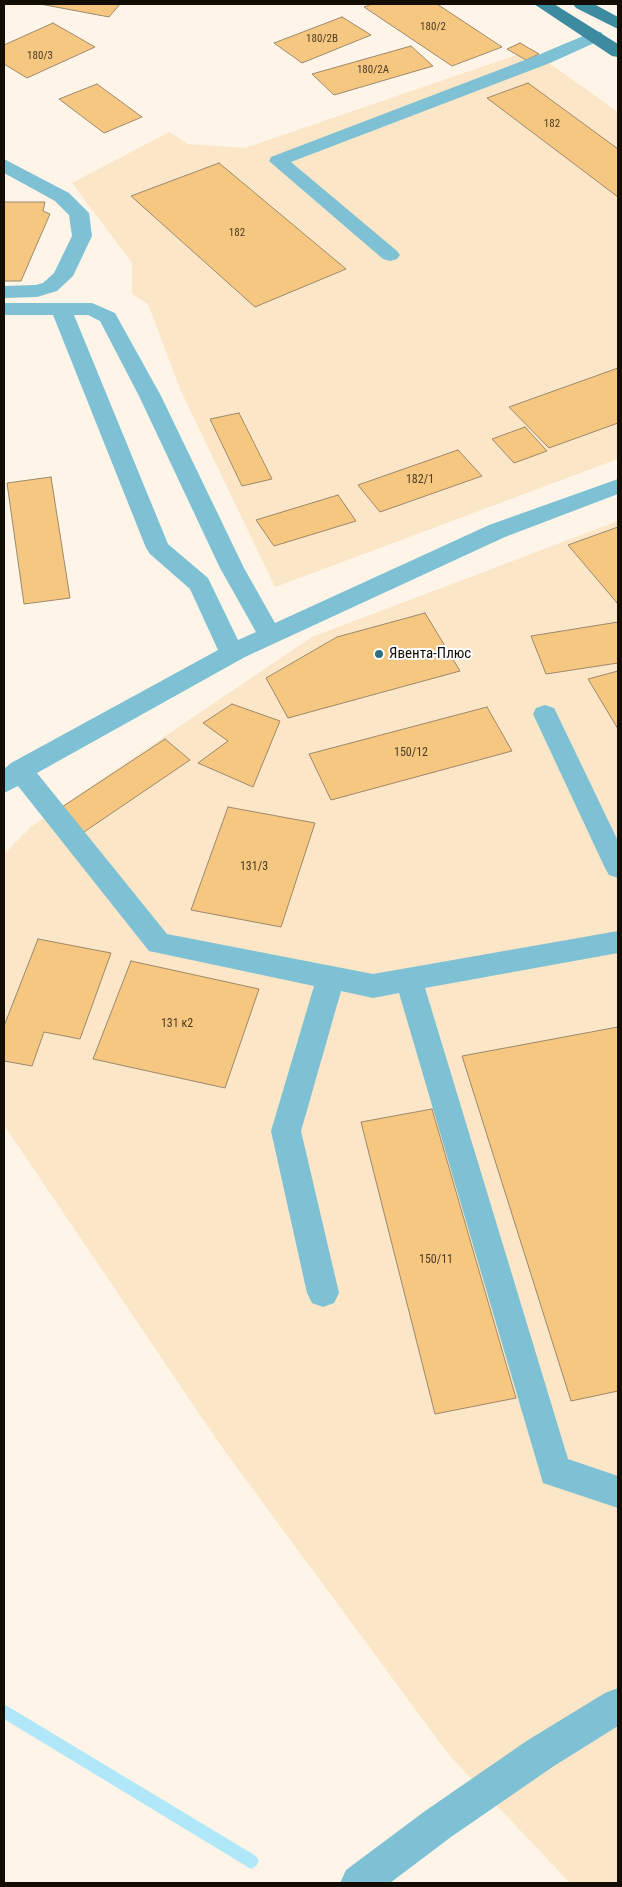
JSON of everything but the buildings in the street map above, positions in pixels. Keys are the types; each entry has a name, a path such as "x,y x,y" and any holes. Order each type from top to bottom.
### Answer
{"main road":[{"path":"542,4 618,52"},
{"path":"582,4 618,24"}],"street":[{"path":"390,254 278,161 544,59 595,36"},
{"path":"4,165 62,197 79,213 82,236 63,276 50,287 37,290 4,292"},
{"path":"4,309 92,310 108,317 150,396 232,568 270,635"},
{"path":"61,309 158,548 200,584 232,653"},
{"path":"618,486 497,531 232,653 12,777 158,943 373,986 618,942"},
{"path":"544,714 618,868"},
{"path":"323,1293 286,1131 331,977"},
{"path":"409,980 555,1471 618,1492"},
{"path":"359,1883 438,1824 541,1753 618,1706"}],"shaded area":[{"path":"531,50 618,112 618,459 275,587 180,389 148,304 132,294 132,263 72,183 169,132 188,144 245,148"},
{"path":"618,521 618,1883 570,1883 449,1755 221,1446 4,1125 4,854 32,826 312,637"}],"waterway":[{"path":"4,1711 251,1861"}],"place":[{"name":"Явента-Плюс","path":"379,654"}]}
